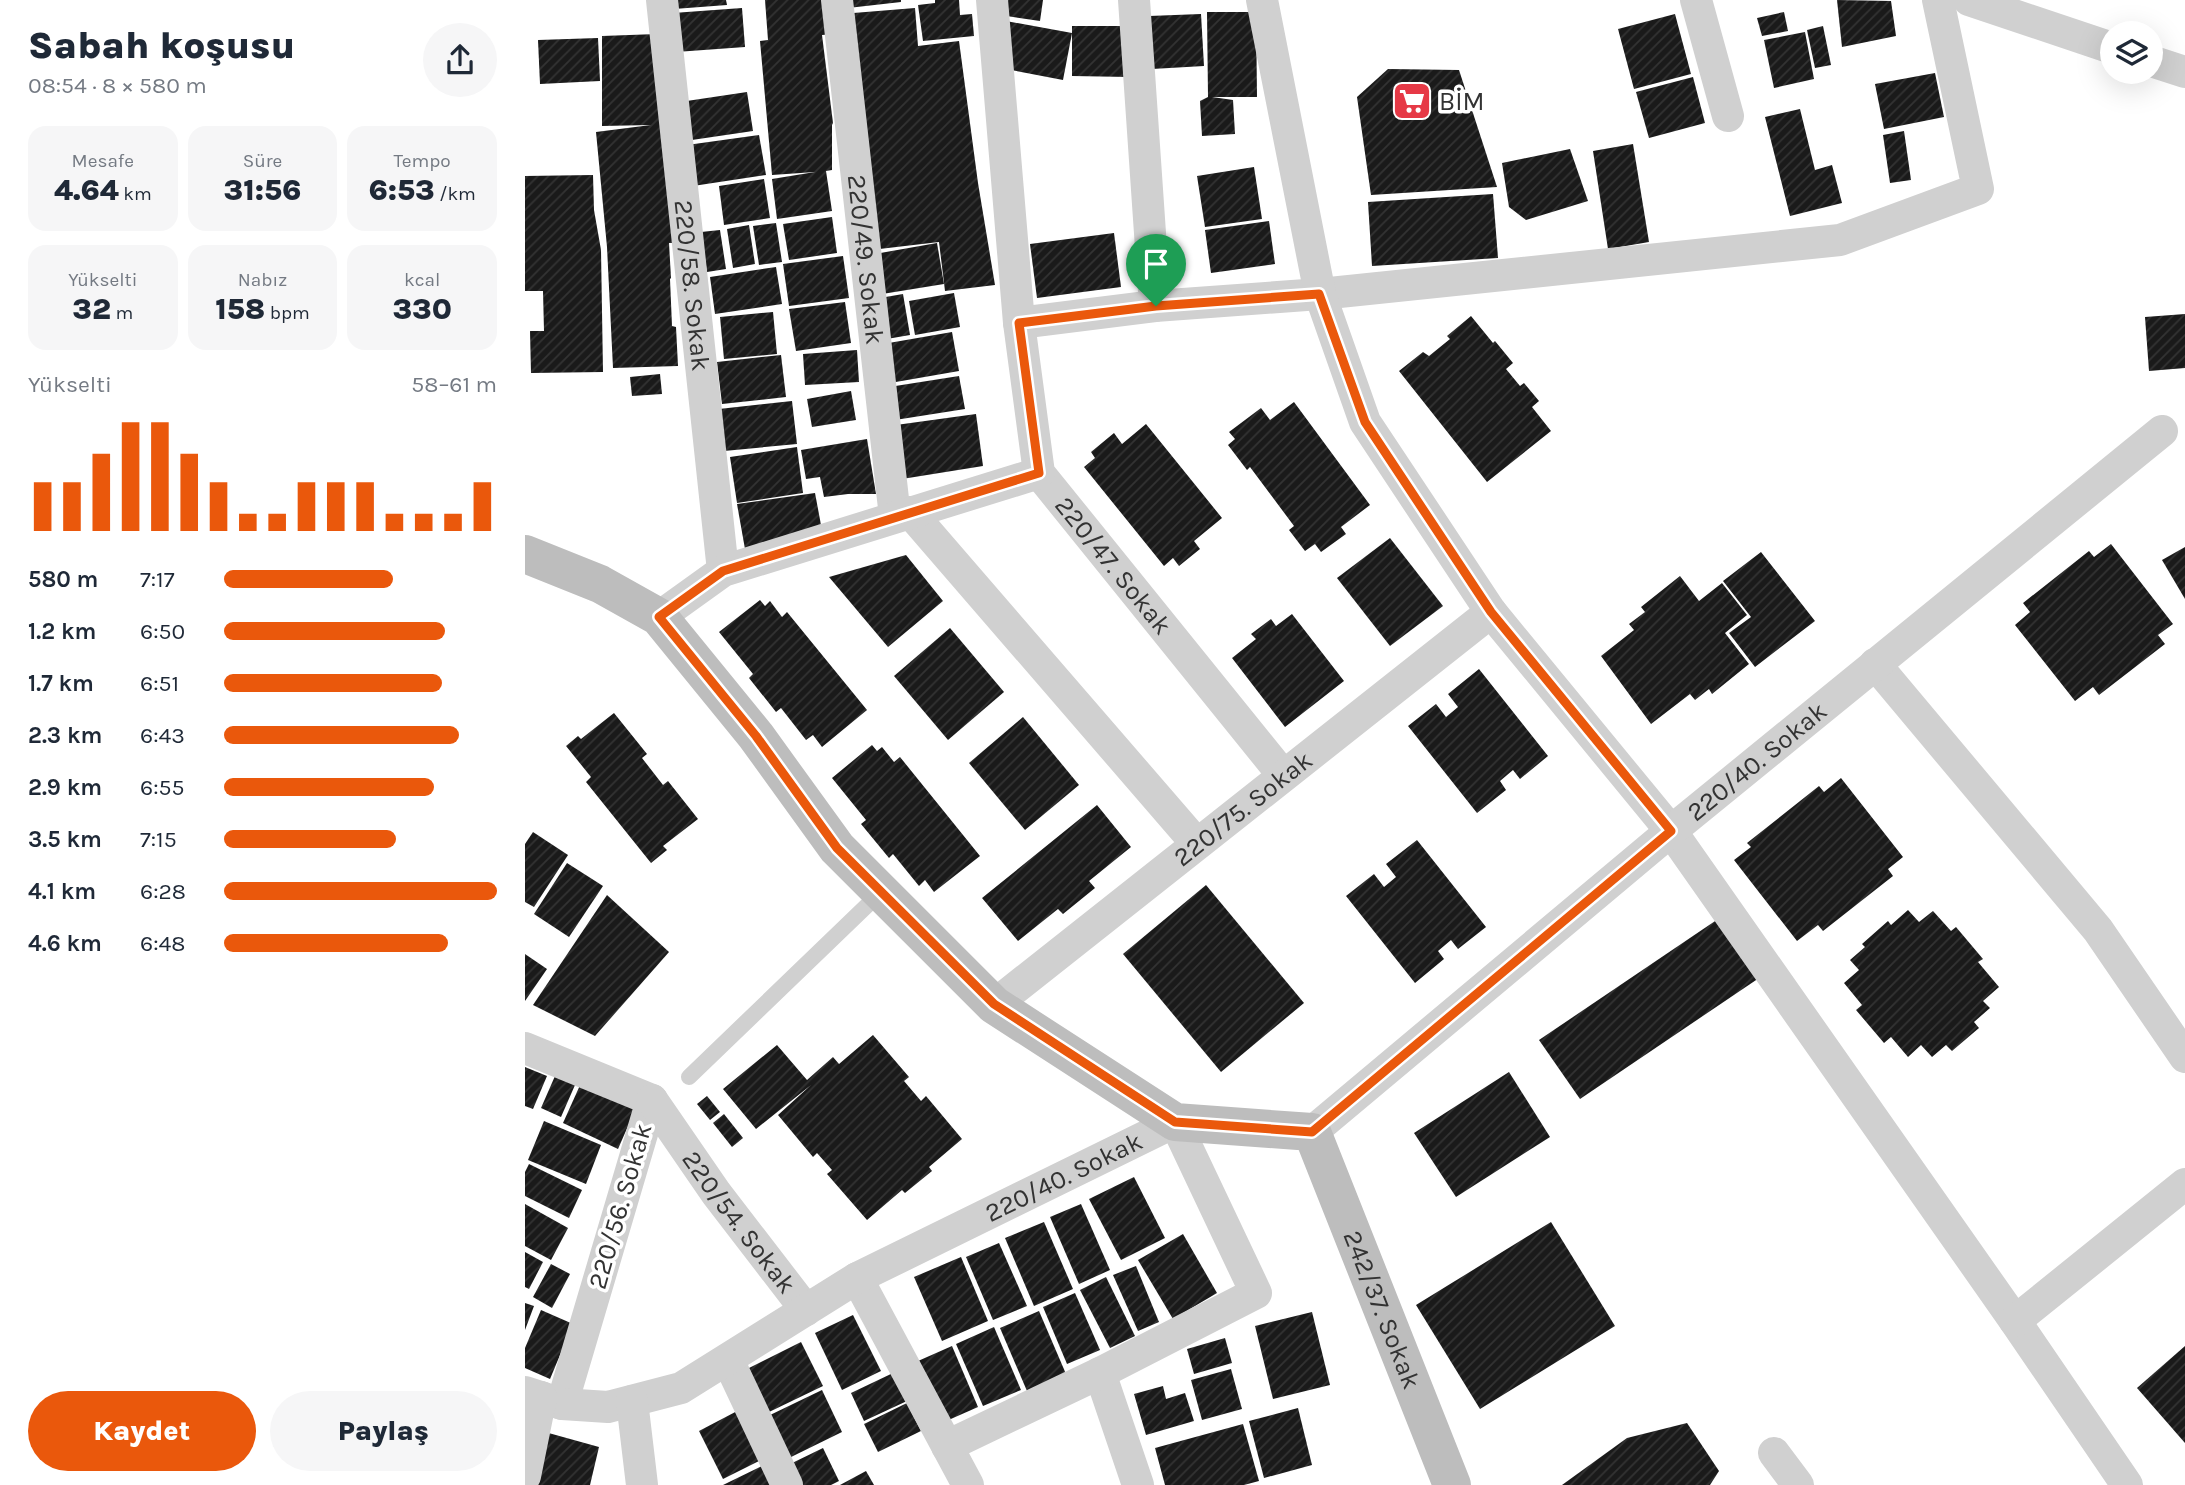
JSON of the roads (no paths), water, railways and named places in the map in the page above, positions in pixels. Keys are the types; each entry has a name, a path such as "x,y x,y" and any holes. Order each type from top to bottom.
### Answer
{"street":[{"name":"220/58. Sokak","path":"662,0 723,571"},
{"name":"220/49. Sokak","path":"837,0 902,514"},
{"name":"220/47. Sokak","path":"992,0 1019,323 1039,473 1283,775"},
{"path":"1135,0 1156,306"},
{"path":"1262,0 1319,294 1365,422 1491,612 1671,831 2127,1485"},
{"path":"1696,0 1728,116"},
{"path":"1019,323 1156,306 1319,294 1840,240 1978,189 1938,0"},
{"path":"1969,0 2100,44"},
{"path":"2163,65 2185,72"},
{"name":"220/40. Sokak","path":"543,1398 608,1407 681,1388 857,1278 1175,1122 1312,1132 1671,831 2162,431"},
{"path":"659,617 723,571 1039,473"},
{"path":"902,514 1197,844"},
{"path":"525,554 600,584 659,617 756,736 837,848 994,1004 1175,1122 1256,1293 1100,1373 947,1446"},
{"name":"220/75. Sokak","path":"994,1004 1491,612"},
{"path":"1875,664 2098,930 2185,1057"},
{"name":"220/56. Sokak","path":"525,1048 652,1100 543,1398 525,1476"},
{"name":"220/54. Sokak","path":"652,1100 716,1193 806,1310"},
{"name":"242/37. Sokak","path":"1312,1132 1452,1485"},
{"path":"2015,1321 2185,1184"},
{"path":"857,1278 968,1485"},
{"path":"728,1360 787,1485"},
{"path":"1100,1373 1138,1485"},
{"path":"632,1401 642,1485"},
{"path":"1774,1453 1798,1485"}],"lane":[{"path":"689,1077 881,892"}],"place":[{"name":"BİM","path":"1412,101"}]}
